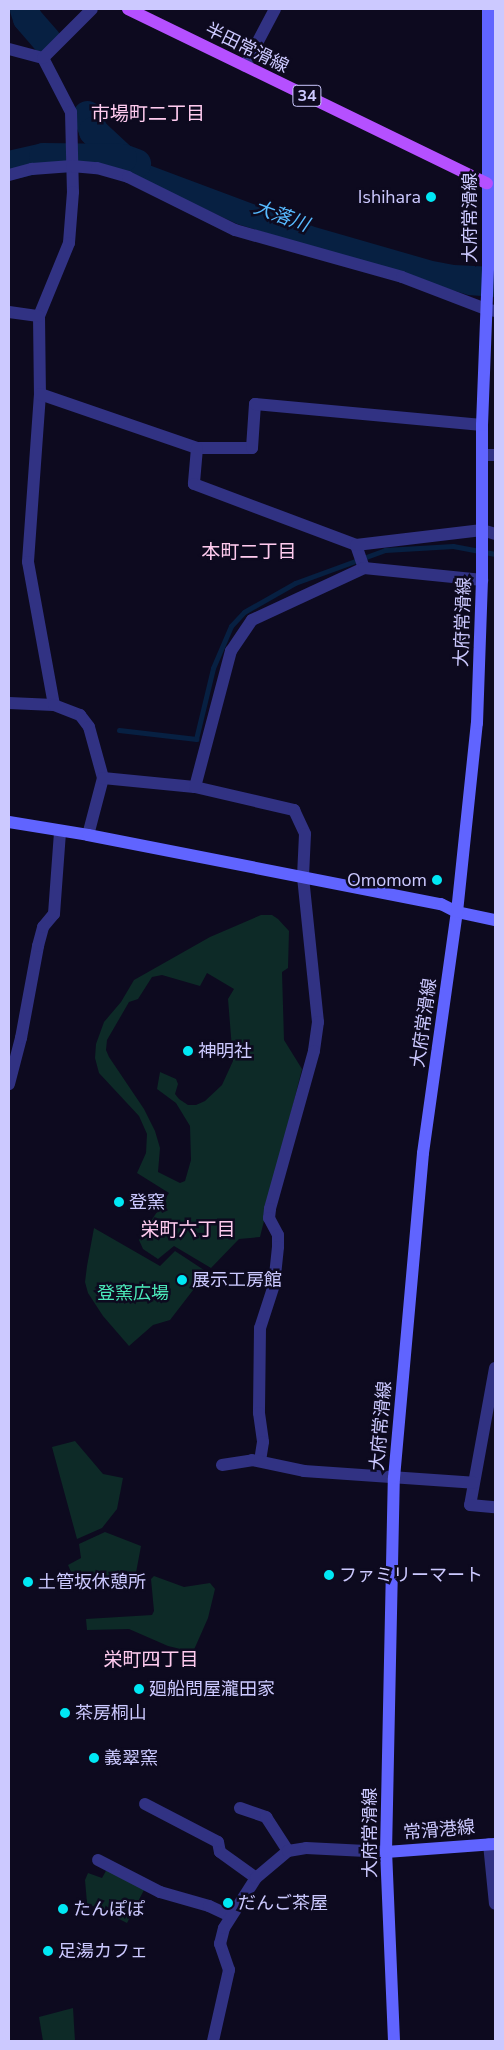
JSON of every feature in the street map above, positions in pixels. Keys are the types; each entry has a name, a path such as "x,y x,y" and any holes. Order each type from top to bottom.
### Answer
{"main road":[{"name":"半田常滑線","path":"128,9 245,66 490,177"},
{"name":"大府常滑線","path":"394,2041 386,1852 394,1478 423,1153 457,912 477,723 482,535 489,455 482,426 490,261 488,9"},
{"path":"9,822 60,832 88,835 441,904 457,912 495,920"},
{"name":"常滑港線","path":"386,1852 492,1844"}],"street":[{"path":"43,58 92,9"},
{"path":"245,66 275,9"},
{"path":"9,49 43,58 71,112 72,163 69,243 39,316 40,394 28,562 54,705"},
{"path":"9,175 32,169 72,163 97,168 128,177 235,230 402,277 489,306"},
{"path":"9,312 39,316"},
{"path":"40,394 197,448 252,448 255,404 482,426"},
{"path":"197,448 194,484 357,547 495,534"},
{"path":"357,547 364,568"},
{"path":"195,787 231,651 252,620 364,568 482,580"},
{"path":"9,703 54,705 80,715 89,727 103,778 88,835"},
{"path":"103,778 195,787 294,810 305,834 303,877 318,1022 314,1051 270,1208 269,1218 278,1234 278,1248 274,1285 260,1328 259,1413 262,1442 260,1461"},
{"path":"9,1084 23,1028 38,946 44,927 54,914 60,832"},
{"path":"495,1368 470,1505 495,1507"},
{"path":"222,1465 260,1461 304,1471 474,1484"},
{"path":"145,1804 218,1842 220,1852 256,1878"},
{"path":"240,1808 266,1817 288,1851"},
{"path":"492,1844 495,1904"},
{"path":"213,2041 229,1970 220,1944 224,1928 256,1878 288,1851 306,1848 386,1852"},
{"path":"98,1860 160,1892 209,1906 230,1916"}],"green space":[{"path":"261,915 272,915 289,931 288,968 282,972 284,1040 302,1069 260,1237 239,1239 211,1268 174,1246 158,1259 143,1249 139,1240 169,1193 137,1173 146,1153 147,1134 139,1116 99,1073 95,1058 96,1044 104,1022 121,1002 134,980 210,937","holes":["207,973 234,989 228,999 233,1061 222,1085 205,1101 196,1105 188,1105 175,1094 178,1084 176,1079 160,1072 157,1089 176,1103 190,1126 191,1160 185,1181 180,1183 158,1172 160,1148 155,1131 144,1109 109,1057 106,1050 107,1040 129,1002 138,999 152,977 162,975 200,986"]},
{"name":"登窯広場","path":"94,1228 160,1266 175,1251 207,1272 170,1320 153,1325 129,1346 103,1316 88,1293 85,1282"},
{"path":"75,1441 103,1474 123,1478 117,1509 102,1528 77,1539 52,1447"},
{"path":"105,1532 141,1546 135,1578 78,1588 68,1565 81,1558 79,1544"},
{"path":"154,1576 184,1587 210,1583 215,1589 208,1618 193,1652 168,1646 129,1629 87,1630 86,1619 152,1615 154,1611 151,1579"},
{"path":"107,1869 145,1888 127,1923 87,1903 85,1880 88,1873 102,1878"},
{"path":"73,2008 75,2041 43,2041 39,2017"}],"water":[{"path":"105,142 125,156 315,227 433,261 454,265 495,267 495,297 468,295 237,224 116,167 86,158 107,152"}],"waterway":[{"name":"大落川","path":"24,9 27,18 46,40"},
{"name":"大落川","path":"87,115 93,131 122,158 136,163"},
{"path":"9,165 43,157 122,158"},
{"path":"119,730 196,739 213,668 231,626 244,612 295,583 385,550 453,546 495,554"}],"place":[{"name":"Ishihara","path":"431,197"},
{"name":"Omomom","path":"437,880"},
{"name":"神明社","path":"188,1051"},
{"name":"登窯","path":"119,1202"},
{"name":"展示工房館","path":"182,1280"},
{"name":"ファミリーマート","path":"329,1575"},
{"name":"土管坂休憩所","path":"28,1582"},
{"name":"廻船問屋瀧田家","path":"139,1689"},
{"name":"茶房桐山","path":"65,1713"},
{"name":"義翠窯","path":"94,1758"},
{"name":"だんご茶屋","path":"228,1903"},
{"name":"たんぽぽ","path":"63,1909"},
{"name":"足湯カフェ","path":"48,1951"}],"district":[{"name":"市場町二丁目","path":"148,115"},
{"name":"本町二丁目","path":"249,553"},
{"name":"栄町六丁目","path":"188,1231"},
{"name":"栄町四丁目","path":"151,1661"}]}
